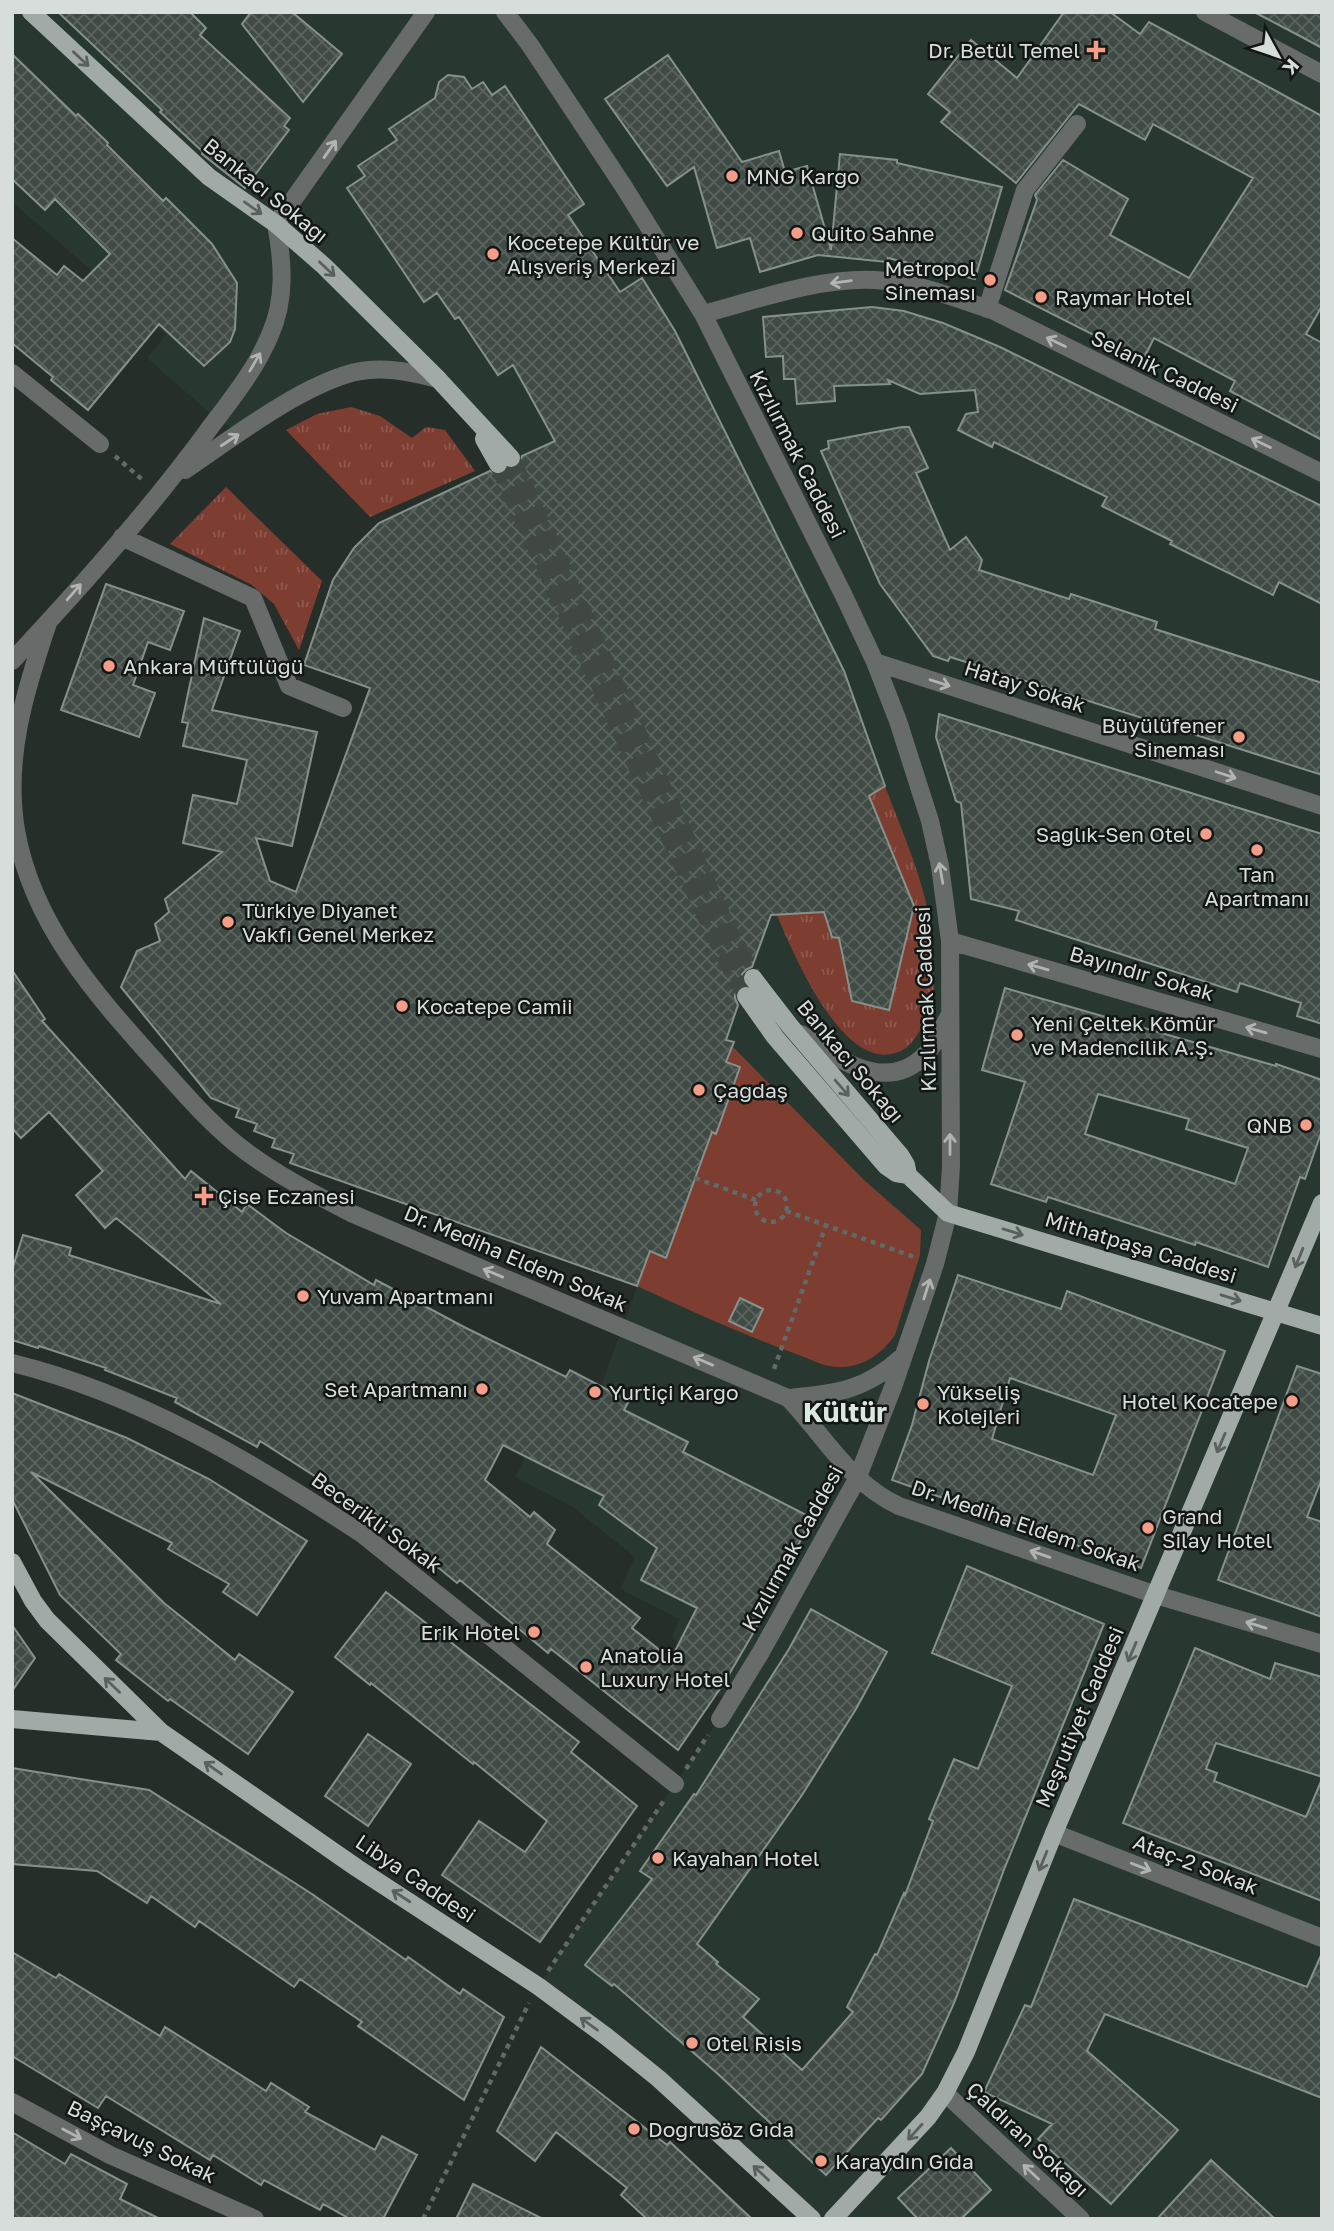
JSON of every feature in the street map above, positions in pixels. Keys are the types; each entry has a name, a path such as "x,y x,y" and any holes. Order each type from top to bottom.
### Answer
{"main road":[{"name":"Bankacı Sokağı","path":"31,12 209,177 276,224 324,266 438,379 466,410 504,461"},
{"name":"Bankacı Sokağı","path":"753,978 790,1026 900,1154 908,1175"},
{"name":"Bankacı Sokağı","path":"746,996 775,1037 886,1166 896,1173 908,1175 948,1213"},
{"name":"Meşrutiyet Caddesi","path":"834,2219 917,2130 945,2093 966,2052 1054,1833 1322,1203"},
{"name":"Mithatpaşa Caddesi","path":"948,1213 1322,1326"},
{"name":"Libya Caddesi","path":"12,1562 33,1601 47,1620 161,1732 358,1868 538,1986 607,2037 659,2079 811,2219"},
{"path":"12,1719 161,1732"}],"street":[{"path":"12,661 173,478 236,394 271,333 283,282 276,224 426,12"},
{"name":"Kızılırmak Caddesi","path":"505,12 625,187 703,314 875,662 930,821 940,866 950,941 951,1166 948,1213 935,1264 905,1353 857,1479 761,1652 720,1719"},
{"path":"1205,12 1322,74"},
{"path":"987,309 1025,190 1077,124"},
{"name":"Selanik Caddesi","path":"703,314 805,287 875,279 946,295 987,309 1322,473"},
{"path":"173,478 284,405 343,376 366,370 388,369 438,379"},
{"path":"12,373 100,444"},
{"path":"122,537 253,598 289,686 343,708"},
{"name":"Dr. Mediha Eldem Sokak","path":"48,623 15,736 13,799 23,859 46,919 74,964 206,1118 235,1143 309,1192 352,1214 788,1398 857,1479 884,1499 899,1506 1156,1595 1322,1644"},
{"name":"Hatay Sokak","path":"875,662 1322,806"},
{"name":"Bayındır Sokak","path":"950,941 1322,1049"},
{"path":"790,1026 849,1065 881,1073 905,1069 924,1056 949,1015"},
{"path":"788,1398 853,1388 872,1380 905,1353"},
{"name":"Becerikli Sokak","path":"12,1363 93,1388 164,1419 257,1466 309,1499 362,1534 675,1784"},
{"name":"Ataç-2 Sokak","path":"1054,1833 1322,1938"},
{"name":"Çaldıran Sokağı","path":"945,2093 1080,2219"},
{"name":"Başçavuş Sokak","path":"12,2102 110,2155 254,2219"}],"path":[{"path":"100,444 159,494"},
{"path":"695,1178 756,1200"},
{"path":"767,1190 777,1191 787,1201 786,1211 780,1219 766,1221 758,1215 756,1200 767,1190"},
{"path":"786,1211 935,1264"},
{"path":"767,1388 825,1225"},
{"path":"423,2219 538,1986 720,1719"}],"shaded area":[{"path":"12,12 1322,12 1322,2219 812,2219 538,1986 728,1706 672,1636 680,1619 620,1589 635,1557 571,1506 515,1477 570,1370 601,1386 650,1251 666,1257 712,1132 716,1134 740,1067 727,1062 733,1043 726,1040 743,992 484,439 438,379 366,370 241,433 217,419 147,358 166,335 12,202"}],"green space":[{"path":"351,407 380,416 412,438 426,427 445,430 475,471 370,517 286,430 317,414"},
{"path":"226,487 322,581 299,650 274,604 252,585 170,544"},
{"path":"885,786 927,907 934,980 932,1008 918,1033 906,1048 884,1055 862,1048 842,1031 824,1007 807,979 774,908 783,904 788,914 824,912 832,937 839,938 841,956 852,965 848,980 852,1001 889,1010 914,906 869,796"},
{"path":"732,1046 864,1180 921,1230 920,1255 895,1335 884,1349 863,1363 846,1367 821,1364 735,1330 637,1286 650,1251 666,1257 712,1132 716,1134 740,1067 727,1062"}],"building":[{"path":"58,12 190,12 206,28 200,35 290,118 284,126 289,130 245,188 202,154 203,152 160,112 162,110"},
{"path":"251,12 292,12 342,54 303,102 242,24"},
{"path":"1064,12 1110,12 1140,34 1149,22 1322,116 1322,306 1306,334 1322,343 1322,440 1230,391 1235,381 1154,338 1143,360 1005,290 1037,200 1035,195 1063,160 1128,199 1110,235 1189,278 1253,178 1153,124 1145,140 1079,104 1016,183 941,122 950,112 928,94 971,40 1017,78"},
{"path":"1254,12 1322,12 1322,48 1300,36"},
{"path":"12,54 108,143 107,145 163,201 166,198 212,244 237,283 235,329 230,342 204,366 159,324 88,410 12,343 12,238 57,275 64,266 83,281 110,254 55,199 45,210 12,179"},
{"path":"668,55 742,162 779,151 785,172 807,166 831,250 840,154 897,160 897,163 1002,187 975,279 888,258 887,262 818,255 760,272 750,238 717,248 694,167 667,186 605,99"},
{"path":"448,75 464,77 472,89 483,82 492,95 505,86 584,204 568,215 620,292 642,278 675,331 844,671 885,786 869,796 914,906 889,1010 852,1001 839,938 832,937 824,912 771,915 752,967 742,974 744,985 735,992 738,1005 726,1040 734,1042 726,1062 740,1067 716,1134 712,1132 666,1258 650,1251 637,1286 290,1163 294,1154 272,1147 275,1139 254,1131 257,1124 236,1117 239,1109 211,1098 121,987 137,951 160,941 155,924 169,912 165,899 222,852 183,843 193,795 237,804 247,760 183,746 188,723 182,722 204,618 240,631 212,710 317,732 292,846 256,838 270,881 296,892 370,688 304,665 333,580 354,548 379,523 490,471 497,475 503,474 508,469 519,466 522,456 555,441 513,365 498,375 459,317 455,319 437,293 424,302 347,188 365,176 358,166 397,140 389,129 435,98 439,82"},
{"path":"872,307 904,311 943,323 1000,347 1322,506 1322,604 1279,582 1273,595 1170,544 1172,541 1102,506 1107,497 994,442 992,447 958,430 966,414 978,412 975,390 920,394 888,380 890,384 834,386 835,401 797,404 795,379 784,379 783,356 766,357 763,317"},
{"path":"909,427 928,468 916,473 950,550 966,537 982,560 979,570 1069,599 1071,594 1157,622 1155,629 1322,683 1322,775 950,657 948,661 933,656 880,584 821,451 829,448 828,441"},
{"name":"Ankara Müftülügü","path":"106,584 184,611 170,650 148,642 133,685 155,693 139,737 61,710"},
{"path":"939,714 1322,834 1322,1024 1297,1016 1301,1003 1240,983 1237,992 1016,920 1019,911 971,899 961,803 956,801 936,737"},
{"path":"12,970 45,1019 42,1021 185,1179 191,1171 242,1212 247,1204 286,1233 374,1285 376,1280 566,1377 570,1370 629,1401 624,1410 688,1442 683,1452 812,1518 752,1635 724,1683 678,1750 551,1649 548,1653 460,1580 457,1583 368,1508 365,1513 327,1484 260,1441 257,1447 175,1402 177,1398 105,1370 106,1368 12,1340 12,1270 23,1235 71,1248 69,1255 221,1304 116,1218 105,1228 76,1195 103,1171 49,1112 21,1138 12,1128","holes":["503,1445 604,1496 599,1505 657,1548 641,1580 697,1608 671,1659 632,1628 640,1618 547,1544 555,1530 534,1512 530,1517 485,1480"]},
{"path":"1005,988 1276,1064 1322,1080 1322,1130 1305,1179 1300,1177 1268,1267 1048,1197 1046,1202 991,1184 1025,1082 982,1070","holes":["1098,1094 1189,1119 1186,1129 1248,1148 1235,1184 1085,1134"]},
{"path":"958,1275 1061,1309 1067,1291 1225,1351 1141,1568 892,1480 912,1425 929,1361","holes":["1010,1378 1116,1415 1093,1475 992,1439"]},
{"path":"740,1298 763,1309 752,1332 729,1321"},
{"path":"1297,1366 1322,1374 1322,1478 1307,1517 1322,1522 1322,1617 1218,1580"},
{"path":"12,1393 127,1438 209,1479 307,1541 257,1615 223,1592 229,1584 168,1549 172,1543 31,1472 164,1603 235,1660 239,1654 293,1692 248,1754 170,1699 168,1701 116,1660 121,1654 60,1595 12,1499"},
{"path":"967,1566 1104,1624 1005,1867 954,2003 922,2074 826,2175 718,2074 614,1984 612,1986 585,1965 652,1879 640,1871 694,1794 696,1795 789,1649 811,1609 887,1652 856,1709 802,1795 697,1944 718,1962 716,1964 759,1999 743,2017 802,2070 853,2012 847,2007 875,1954 877,1955 904,1893 905,1895 933,1821 929,1819 954,1759 978,1769 1012,1686 932,1653"},
{"path":"386,1592 579,1742 571,1752 637,1806 540,1942 442,1875 479,1821 525,1852 547,1821 335,1657"},
{"path":"12,1625 35,1658 12,1691"},
{"path":"1195,1648 1270,1679 1275,1663 1322,1677 1322,1777 1216,1743 1206,1769 1217,1773 1214,1781 1306,1817 1322,1779 1322,1901 1123,1823"},
{"path":"368,1734 411,1764 368,1826 325,1796"},
{"path":"12,1768 149,1790 312,1894 406,1960 408,1957 460,1994 463,1989 504,2017 464,2100 358,2026 362,2022 300,1979 294,1987 199,1921 195,1927 151,1896 147,1903 97,1871 12,1864"},
{"path":"1074,1899 1307,1987 1322,1953 1322,2098 1105,2014 1087,2051 1178,2130 1111,2204 1038,2139 1052,2124 984,2092 1025,2005 1031,2007"},
{"path":"12,1952 56,1978 59,1974 160,2036 165,2027 266,2091 271,2083 309,2107 305,2112 375,2150 382,2136 417,2155 383,2219 350,2219 323,2204 320,2210 264,2180 261,2185 213,2155 210,2160 106,2096 98,2108 12,2056"},
{"path":"541,2047 667,2145 670,2142 752,2219 647,2219 621,2195 627,2188 556,2132 535,2161 497,2131"},
{"path":"12,2132 65,2164 71,2154 127,2184 120,2199 160,2219 12,2219"},
{"path":"951,2148 991,2190 961,2219 918,2219 898,2198"},
{"path":"1211,2160 1275,2219 1157,2219"},
{"path":"473,2184 543,2219 456,2219"}],"tunnel":[{"path":"511,458 730,934 753,978"},
{"path":"498,464 718,942 746,996"}],"place":[{"name":"Dr. Betül Temel","path":"1096,50"},
{"name":"MNG Kargo","path":"732,176"},
{"name":"Quito Sahne","path":"797,233"},
{"name":"Kocetepe Kültür ve Alışveriş Merkezi","path":"493,254"},
{"name":"Metropol Sineması","path":"990,280"},
{"name":"Raymar Hotel","path":"1041,297"},
{"name":"Ankara Müftülügü","path":"109,666"},
{"name":"Büyülüfener Sineması","path":"1239,737"},
{"name":"Sağlık-Sen Otel","path":"1206,834"},
{"name":"Tan Apartmanı","path":"1257,850"},
{"name":"Türkiye Diyanet Vakfı Genel Merkez","path":"228,922"},
{"name":"Kocatepe Camii","path":"402,1006"},
{"name":"Yeni Çeltek Kömür ve Madencilik A.Ş.","path":"1017,1035"},
{"name":"Çağdaş","path":"699,1090"},
{"name":"QNB","path":"1306,1125"},
{"name":"Çise Eczanesi","path":"204,1196"},
{"name":"Yuvam Apartmanı","path":"303,1296"},
{"name":"Set Apartmanı","path":"482,1389"},
{"name":"Yurtiçi Kargo","path":"595,1392"},
{"name":"Hotel Kocatepe","path":"1292,1401"},
{"name":"Yükseliş Kolejleri","path":"923,1404"},
{"name":"Grand Silay Hotel","path":"1148,1528"},
{"name":"Erik Hotel","path":"534,1632"},
{"name":"Anatolia Luxury Hotel","path":"586,1667"},
{"name":"Kayahan Hotel","path":"658,1858"},
{"name":"Otel Risis","path":"692,2043"},
{"name":"Doğrusöz Gıda","path":"634,2129"},
{"name":"Karaydın Gıda","path":"821,2161"}],"district":[{"name":"Kültür","path":"845,1411"}]}
